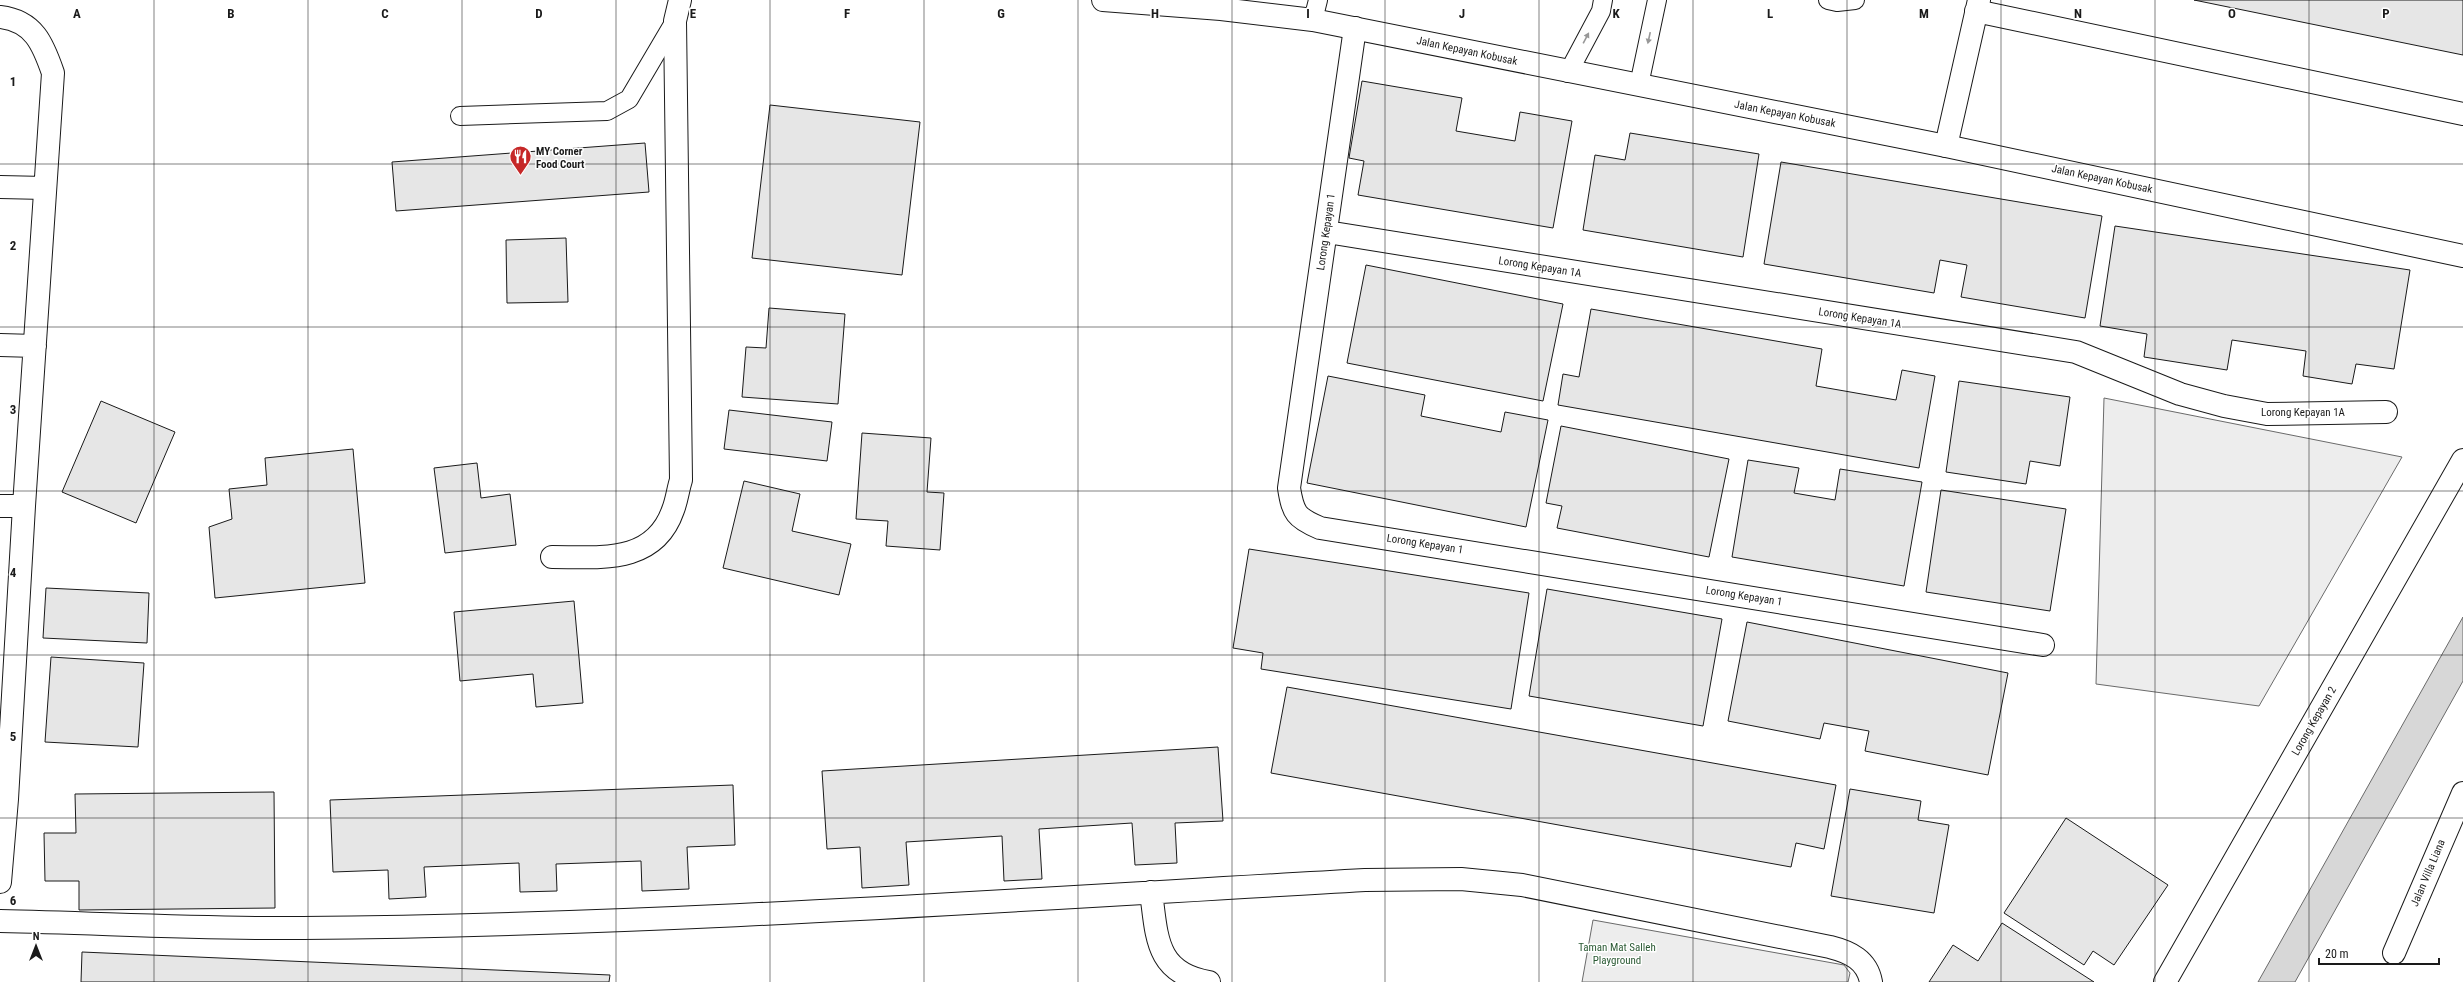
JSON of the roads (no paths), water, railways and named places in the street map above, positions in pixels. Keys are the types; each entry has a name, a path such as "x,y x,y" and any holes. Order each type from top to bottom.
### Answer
{"street":[{"path":"552,557 613,558 636,551 655,540 673,511 681,480 675,21 680,0"},
{"name":"Jalan Kepayan Kobusak","path":"1102,0 1221,9 1316,10 1355,28 1568,73 1639,85 1946,146 2463,256"},
{"path":"1946,146 1977,6 2463,114"},
{"path":"0,17 9,18 28,27 43,44 53,73 24,506 8,654 0,882"},
{"name":"Lorong Kepayan 1","path":"1355,28 1327,232 1289,488 1291,505 1301,520 1320,528 2043,645"},
{"path":"0,187 45,188"},
{"name":"Lorong Kepayan 1A","path":"1327,232 2076,352 2180,394 2224,406 2267,414 2386,412"},
{"path":"0,345 35,346"},
{"name":"Lorong Kepayan 2","path":"2165,982 2463,460"},
{"path":"0,506 24,506"},
{"name":"Jalan Villa Liana","path":"2394,953 2463,793"},
{"path":"0,921 298,928 493,925 722,916 1414,879 1461,879 1522,885 1851,952 1863,964 1871,982"},
{"path":"1150,892 1158,944 1172,966 1196,980 1210,982"}],"lane":[{"path":"1568,73 1601,11 1603,0"},
{"path":"1639,85 1657,0"},
{"path":"1828,0 1837,2 1855,0"},
{"path":"460,116 607,110 629,98 675,21"}],"place":[{"name":"MY Corner Food Court","path":"520,176"}],"park label":[{"name":"Taman Mat Salleh Playground","path":"1617,953"}]}
